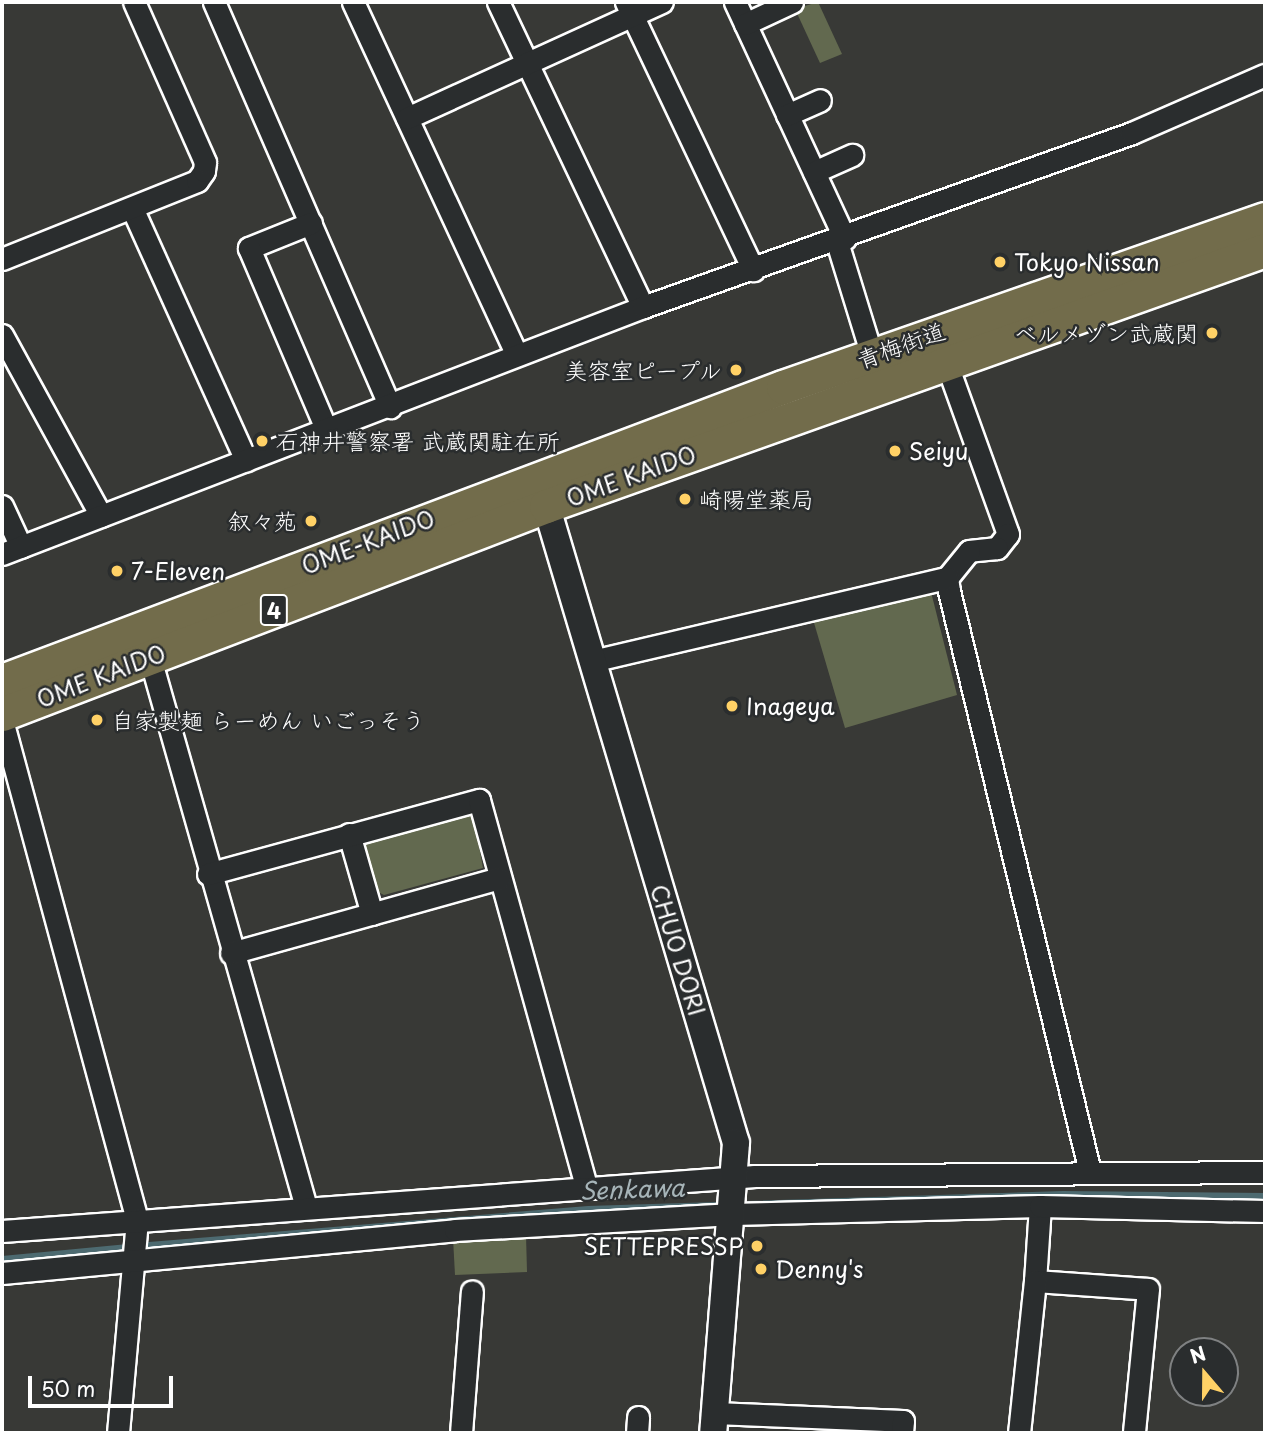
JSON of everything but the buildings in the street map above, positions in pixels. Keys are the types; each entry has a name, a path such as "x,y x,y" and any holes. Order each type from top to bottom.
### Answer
{"main road":[{"name":"青梅街道","path":"542,492 606,469 872,356 1265,219"},
{"name":"OME KAIDO","path":"606,469 946,362 1265,250"},
{"name":"OME KAIDO","path":"2,714 150,657 542,492"},
{"name":"OME-KAIDO","path":"2,681 542,492"}],"street":[{"path":"2,260 197,181 205,162 134,2"},
{"path":"214,2 390,407"},
{"path":"353,2 517,355"},
{"path":"498,2 643,307"},
{"path":"407,118 529,64 629,8 662,2"},
{"path":"734,2 814,172 841,241 872,356"},
{"path":"745,24 792,2"},
{"path":"629,8 753,270"},
{"path":"2,506 12,551 643,307 841,241 1132,133 1265,75"},
{"path":"787,115 820,100"},
{"path":"814,172 852,155"},
{"path":"132,208 246,460"},
{"path":"311,223 249,248 327,431"},
{"path":"2,335 101,516"},
{"path":"592,661 947,578 969,551 998,548 1008,534 946,362"},
{"name":"CHUO DORI","path":"542,492 731,1124 734,1197 714,1423"},
{"path":"947,578 1090,1172"},
{"path":"150,657 208,874 306,1207"},
{"path":"2,720 137,1220 118,1433"},
{"path":"208,874 479,800 586,1185"},
{"path":"349,834 372,914"},
{"path":"231,953 499,878"},
{"path":"2,1273 136,1251 734,1197 1090,1172 1265,1172"},
{"path":"2,1231 586,1185 734,1197 1265,1211"},
{"path":"1019,1433 1040,1206"},
{"path":"1035,1281 1149,1289 1134,1433"},
{"path":"461,1433 472,1291"},
{"path":"714,1423 903,1421 902,1433"}],"green space":[{"path":"818,2 842,54 820,63 795,9"},
{"path":"930,588 957,695 845,728 812,616"},
{"path":"463,808 473,813 483,868 384,895 374,890 361,845 365,839"},
{"path":"526,1235 527,1272 455,1275 453,1238"}],"water":[{"path":"1063,1191 1265,1193 1265,1201 1064,1198 2,1263 2,1256 588,1206"}],"place":[{"name":"Tokyo Nissan","path":"1000,262"},
{"name":"ベルメゾン武蔵関","path":"1212,333"},
{"name":"美容室ピープル","path":"736,370"},
{"name":"石神井警察署 武蔵関駐在所","path":"262,441"},
{"name":"Seiyu","path":"895,451"},
{"name":"崎陽堂薬局","path":"685,499"},
{"name":"叙々苑","path":"311,521"},
{"name":"7-Eleven","path":"117,571"},
{"name":"Inageya","path":"732,706"},
{"name":"自家製麺 らーめん いごっそう","path":"97,720"},
{"name":"SETTEPRESSP","path":"757,1246"},
{"name":"Denny's","path":"761,1269"}],"water label":[{"name":"Senkawa","path":"632,1189"}]}
